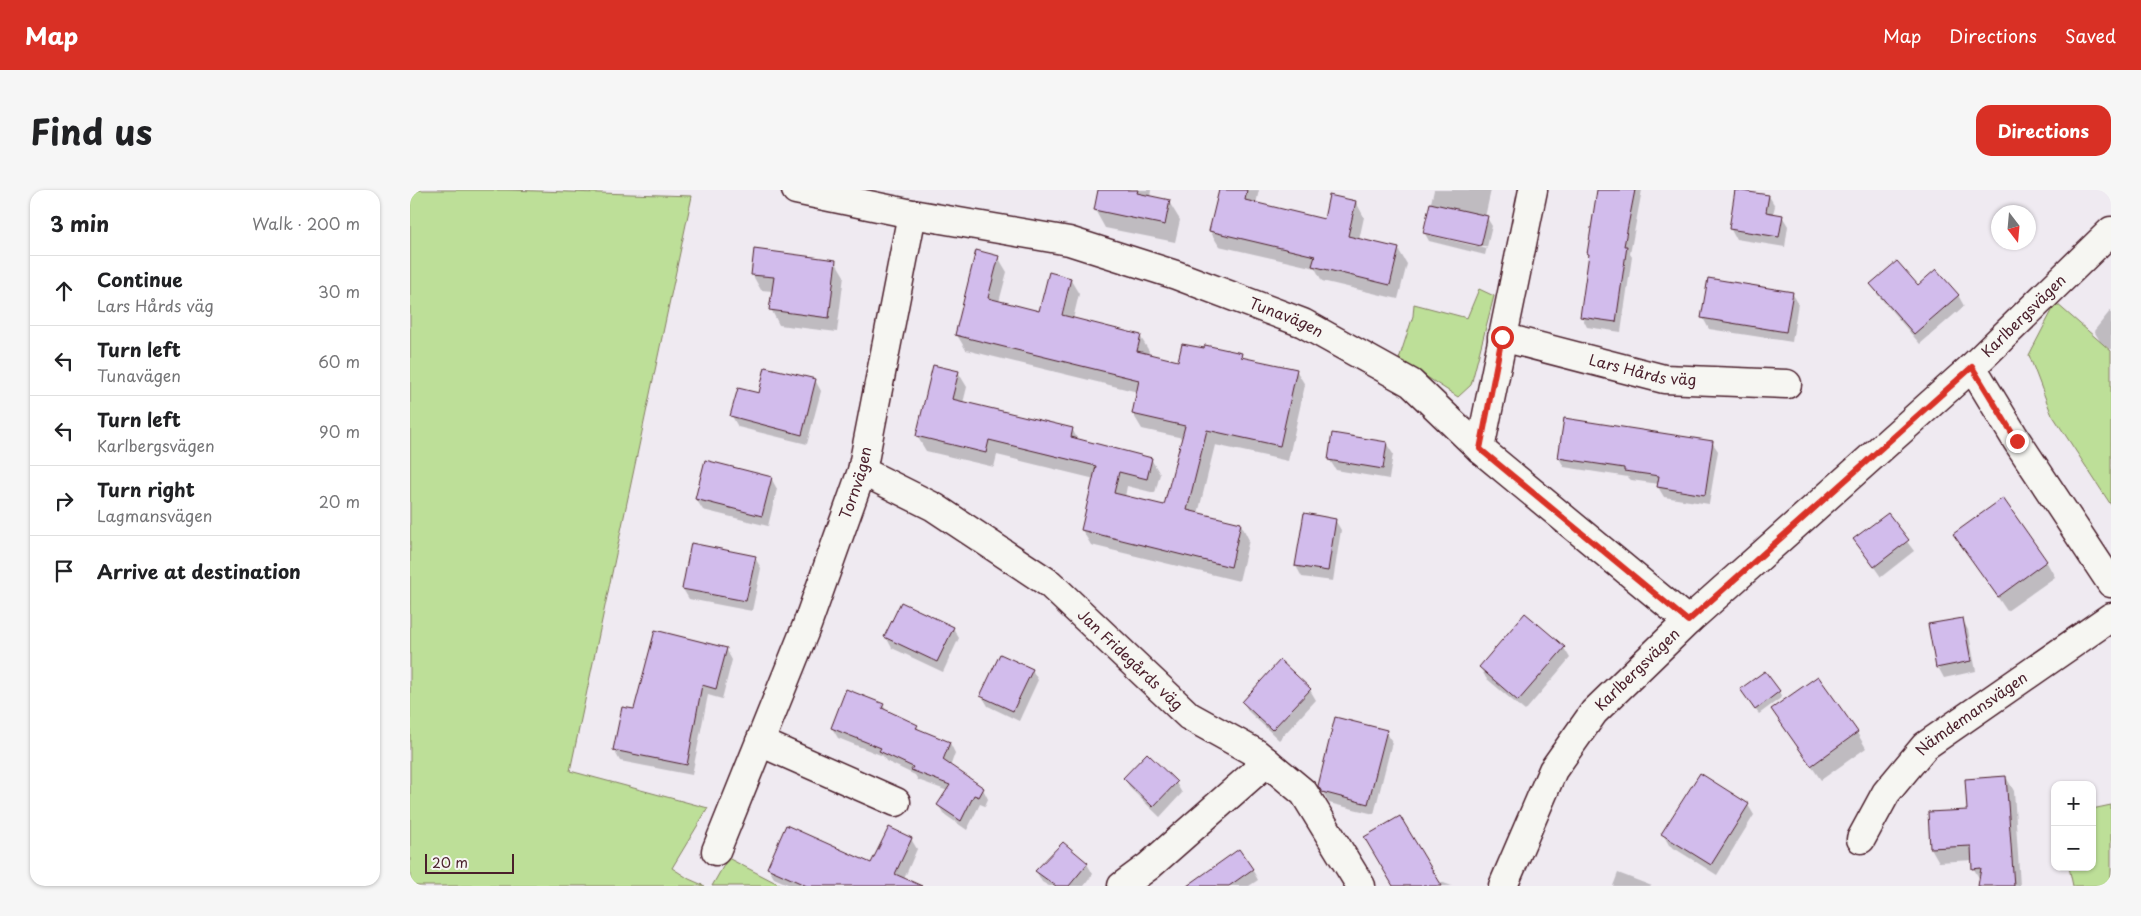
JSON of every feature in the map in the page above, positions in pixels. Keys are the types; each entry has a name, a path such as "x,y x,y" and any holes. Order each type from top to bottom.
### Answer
{"street":[{"name":"Tunavägen","path":"796,190 912,214 1069,241 1176,275 1303,323 1411,383 1480,449 1688,621"},
{"path":"1480,449 1533,190"},
{"name":"Tornvägen","path":"716,851 807,624 862,472 912,214"},
{"name":"Karlbergsvägen","path":"1503,886 1553,770 1594,712 1688,621 1972,367 2111,231"},
{"name":"Lars Hårds väg","path":"1502,337 1664,379 1787,384"},
{"path":"1972,367 2017,441 2111,583"},
{"name":"Jan Fridegårds väg","path":"862,472 934,508 1050,584 1189,716 1256,753 1267,762 1304,793 1361,886"},
{"name":"Nämdemansvägen","path":"1861,839 1886,793 1925,746 2111,617"},
{"path":"760,742 896,802"},
{"path":"1122,886 1150,866 1267,762"}],"green space":[{"path":"410,190 507,190 692,196 570,771 708,808 672,868 689,879 705,886 410,886"},
{"path":"1479,289 1494,296 1471,385 1458,397 1399,359 1413,316 1414,304 1467,318"},
{"path":"2056,303 2111,351 2111,505 2051,413 2029,355"},
{"path":"2111,805 2111,886 2073,886 2070,871 2096,871 2096,808"},
{"path":"728,858 782,886 712,886"}],"building":[{"path":"1098,190 1138,190 1137,193 1170,200 1165,225 1094,210"},
{"path":"1219,190 1247,190 1245,200 1324,219 1329,195 1356,201 1348,236 1399,248 1390,285 1312,266 1315,256 1209,231"},
{"path":"1597,190 1635,190 1624,246 1627,246 1616,322 1580,317"},
{"path":"1735,190 1769,195 1766,212 1783,215 1779,237 1729,229"},
{"path":"1430,203 1488,216 1481,246 1423,233"},
{"path":"754,249 836,260 829,318 769,310 774,277 751,275"},
{"path":"976,250 999,256 988,298 1039,311 1049,272 1071,278 1062,315 1141,335 1137,351 1178,361 1182,344 1204,348 1205,345 1242,353 1241,357 1297,369 1280,446 1207,430 1187,510 1241,523 1231,567 1081,530 1096,466 989,440 986,453 916,436 933,365 959,371 952,399 1073,428 1071,437 1152,458 1147,479 1119,472 1114,493 1164,505 1185,426 1132,414 1139,380 955,335"},
{"path":"1897,261 1918,285 1936,269 1959,295 1914,334 1870,284"},
{"path":"1708,278 1793,292 1786,332 1701,318"},
{"path":"765,367 816,379 802,435 730,416 738,388 759,393"},
{"path":"1564,418 1713,441 1705,495 1657,487 1659,476 1624,471 1624,468 1558,458"},
{"path":"1332,433 1387,442 1383,469 1328,460"},
{"path":"705,460 772,477 762,516 695,499"},
{"path":"2003,498 2047,561 1998,597 1953,534"},
{"path":"1304,513 1336,519 1328,571 1295,566"},
{"path":"1888,513 1909,540 1874,567 1853,539"},
{"path":"691,543 756,556 746,601 682,589"},
{"path":"901,602 954,627 937,662 884,637"},
{"path":"1525,613 1565,647 1518,701 1479,667"},
{"path":"1963,618 1971,661 1936,668 1928,624"},
{"path":"655,630 727,648 716,689 702,685 687,765 613,750 622,707 634,709"},
{"path":"1000,654 1033,669 1013,711 980,696"},
{"path":"1280,660 1311,689 1272,730 1242,702"},
{"path":"1765,671 1780,691 1755,710 1740,689"},
{"path":"1818,676 1858,732 1811,766 1771,709"},
{"path":"846,689 884,704 882,708 918,725 916,728 950,742 943,760 984,788 979,797 974,795 961,821 937,805 950,785 911,770 913,767 879,751 881,748 831,728"},
{"path":"1335,717 1387,730 1368,804 1322,792 1318,786"},
{"path":"1147,753 1177,782 1153,807 1123,778"},
{"path":"1700,773 1749,804 1711,865 1661,834"},
{"path":"2006,776 2014,886 1978,886 1981,868 1972,869 1971,846 1930,848 1928,812 1967,810 1965,779"},
{"path":"1400,816 1442,886 1393,886 1364,837"},
{"path":"786,825 871,863 889,827 912,838 895,874 922,886 807,886 767,868"},
{"path":"1063,842 1088,863 1069,886 1056,886 1035,871"},
{"path":"1239,849 1253,869 1229,886 1187,886"}],"route":[{"path":"1502,337 1480,449 1688,621 1972,367 2017,441"}]}
